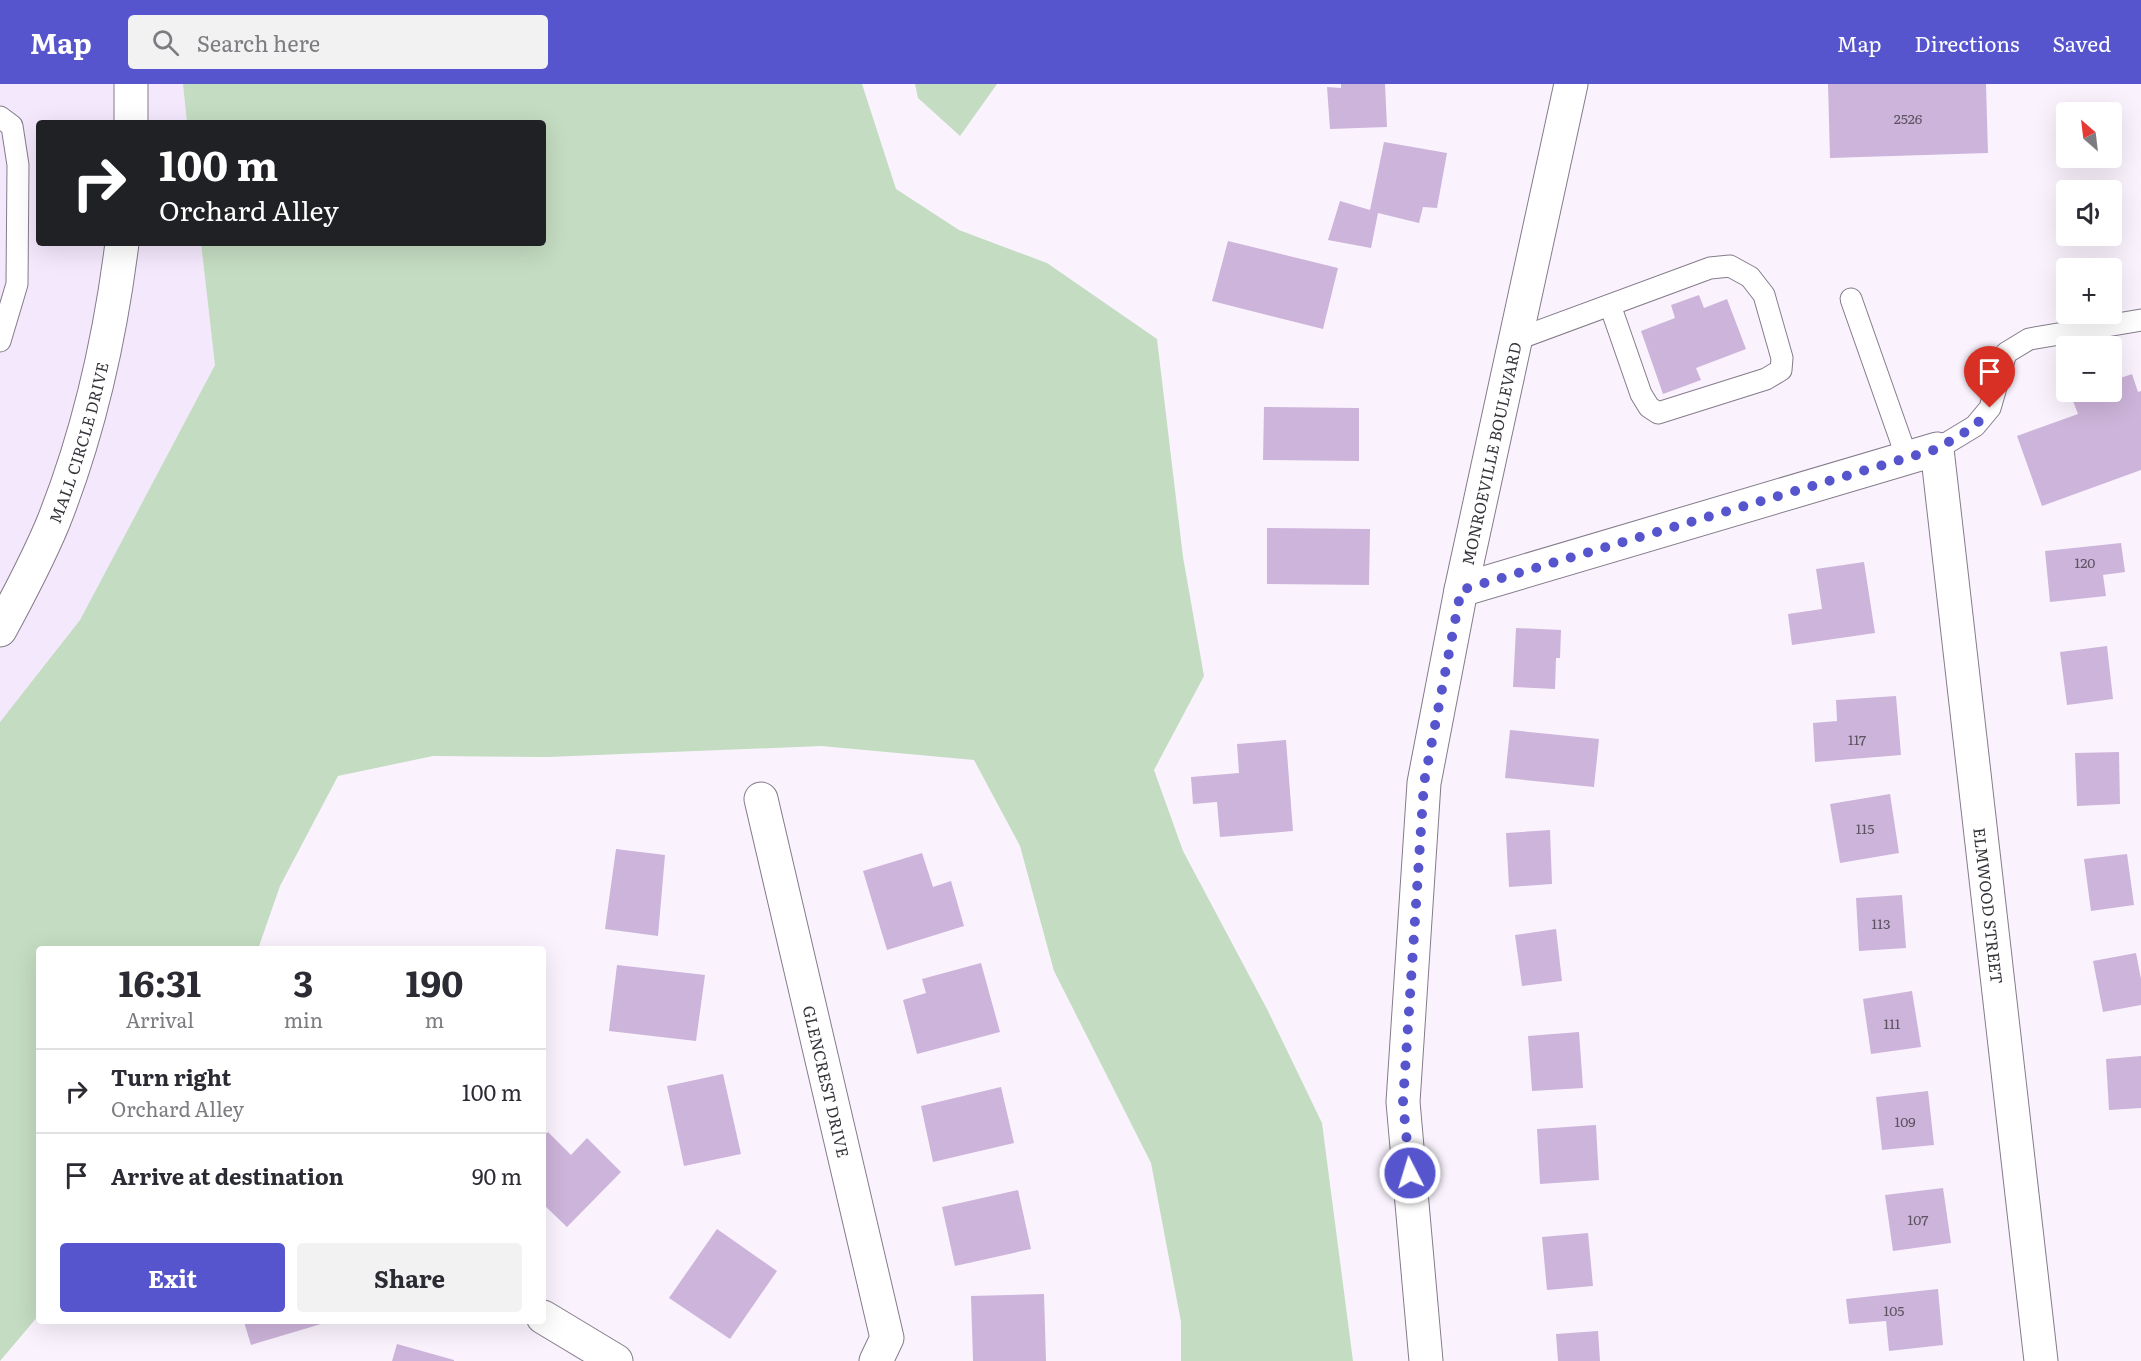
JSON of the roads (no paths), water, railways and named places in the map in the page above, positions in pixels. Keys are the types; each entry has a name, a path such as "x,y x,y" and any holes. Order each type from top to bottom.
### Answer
{"street":[{"path":"131,84 131,120"},
{"name":"MONROEVILLE BOULEVARD","path":"1426,1361 1403,1102 1424,783 1461,590 1570,84"},
{"name":"MALL CIRCLE DRIVE","path":"0,630 53,524 82,442 100,374 115,296 122,246"},
{"path":"1461,590 1922,454"},
{"name":"ELMWOOD STREET","path":"1922,454 2041,1361"},
{"name":"GLENCREST DRIVE","path":"761,799 888,1338 876,1361"},
{"path":"546,1319 616,1361"}],"lane":[{"path":"0,117 12,126 18,165 18,188 17,284 0,341"},
{"path":"1515,340 1710,268 1730,266 1750,277 1764,295 1782,358 1780,370 1766,379 1658,413 1649,407 1641,394 1610,305"},
{"path":"1851,299 1922,454 1975,426 1990,408 2006,353 2030,339 2141,320"}]}
